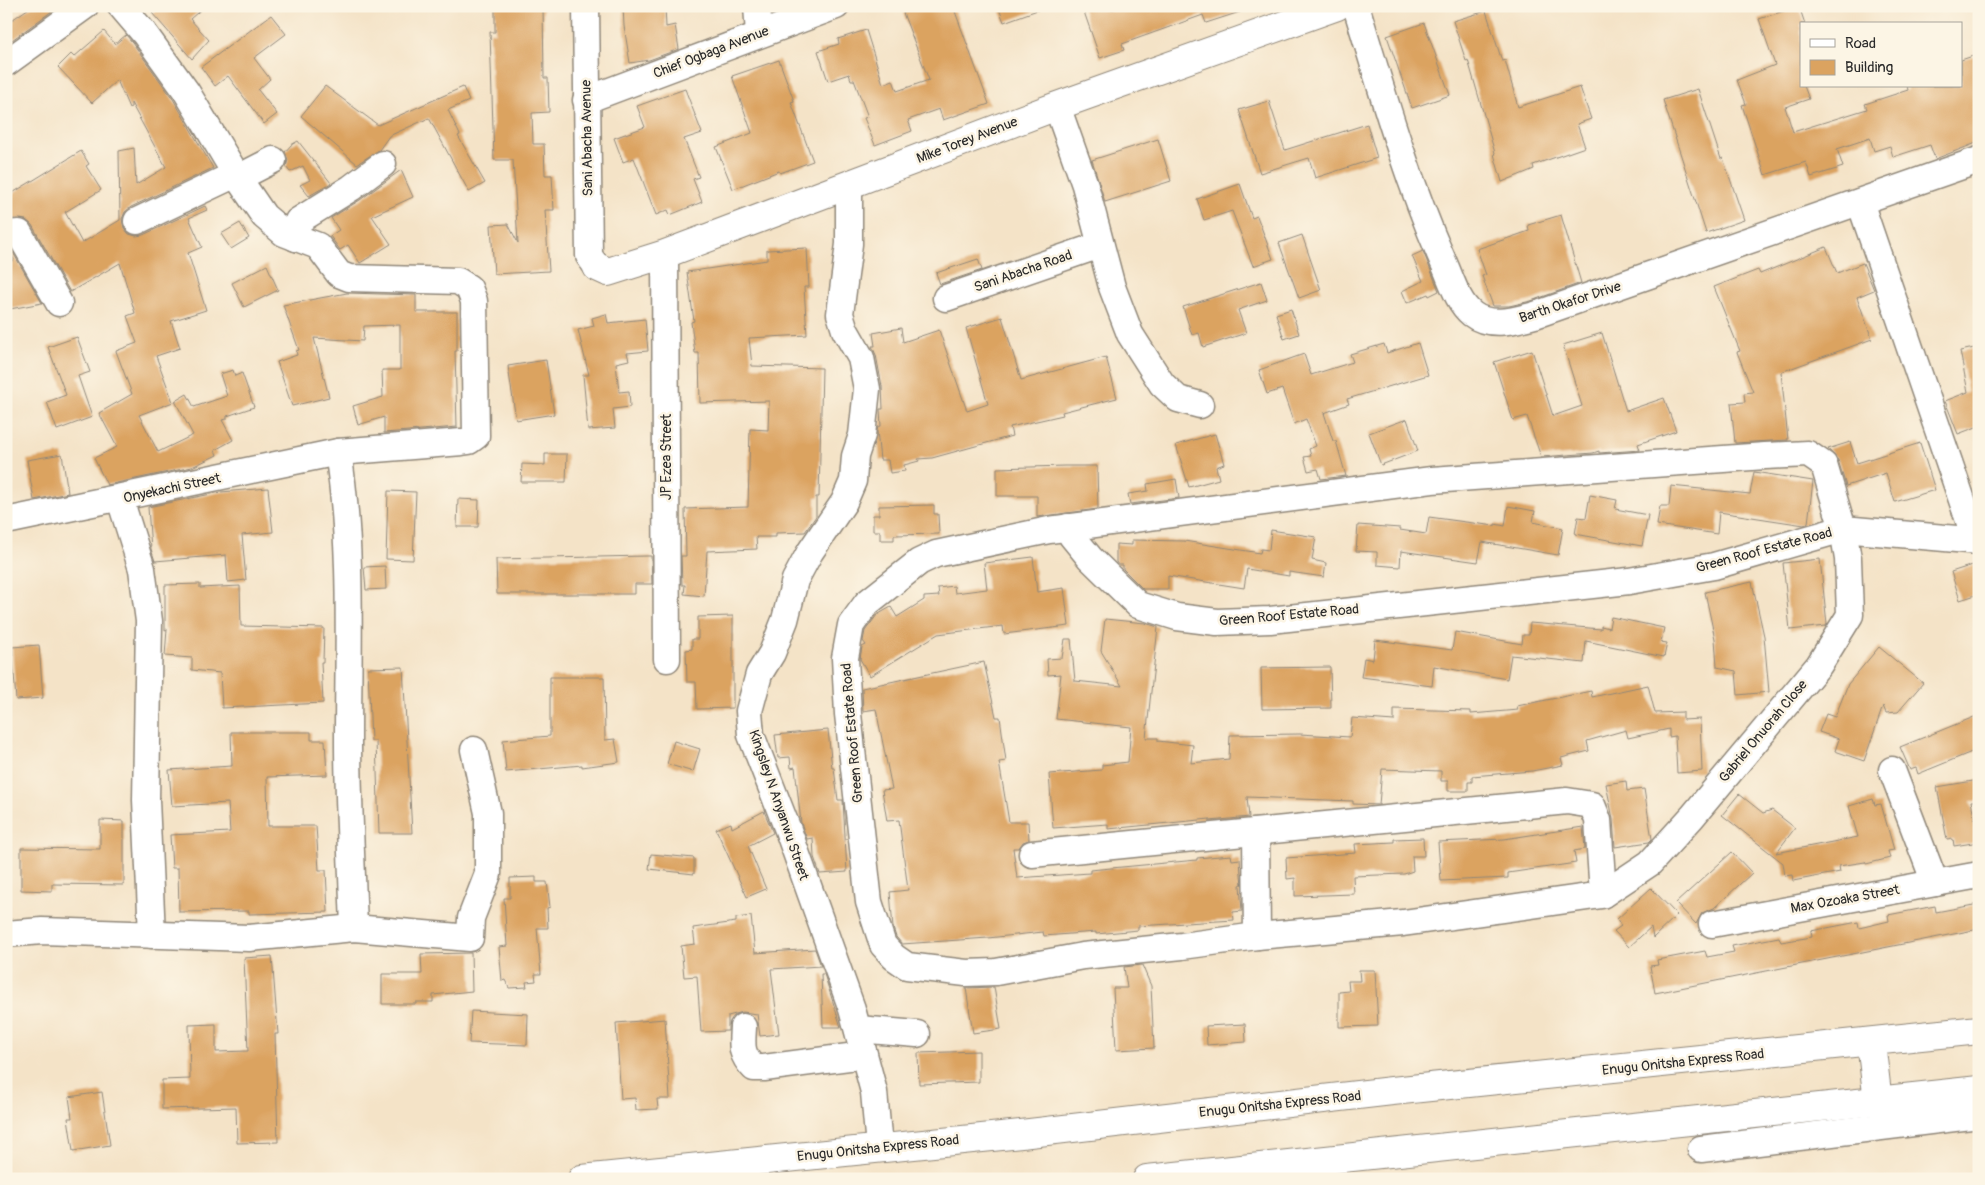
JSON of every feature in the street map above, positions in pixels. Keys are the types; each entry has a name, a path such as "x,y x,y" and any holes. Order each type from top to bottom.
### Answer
{"main road":[{"name":"Mike Torey Avenue","path":"598,267 608,272 664,254 849,186 1057,106 1338,6"},
{"name":"Enugu Onitsha Express Road","path":"582,1179 879,1147 1021,1134 1392,1092 1979,1030"},
{"path":"1871,1042 1878,1102"},
{"path":"1148,1179 1284,1171 1979,1090"}],"street":[{"path":"10,52 86,6"},
{"path":"121,6 144,33 186,91 237,176 264,216 284,233 296,238 298,221 351,188 383,164"},
{"name":"Sani Abacha Avenue","path":"586,6 589,256 598,267"},
{"path":"757,6 759,34"},
{"name":"Chief Ogbaga Avenue","path":"586,100 836,6"},
{"name":"Barth Okafor Drive","path":"1356,6 1423,215 1462,302 1473,315 1488,320 1506,323 1535,315 1979,160"},
{"path":"1057,106 1085,186 1112,287 1130,334 1162,384 1178,399 1200,405"},
{"path":"137,221 272,160"},
{"name":"Kingsley N Anyanwu Street","path":"849,186 849,244 840,314 845,330 861,358 867,389 862,435 855,456 853,481 844,502 810,552 795,580 785,620 772,653 759,674 749,711 751,735 788,830 821,927 842,976 858,1029 874,1092 879,1147"},
{"path":"1843,529 1977,541 1860,202"},
{"path":"6,234 19,233 59,303"},
{"name":"Onyekachi Street","path":"6,521 338,452 462,442 469,441 476,436 474,301 469,288 458,280 349,278 339,274 318,246 310,241 296,238"},
{"name":"Sani Abacha Road","path":"946,298 1100,245"},
{"name":"JP Ezea Street","path":"664,254 668,659"},
{"path":"338,452 344,488 348,545 348,764 354,928"},
{"name":"Gabriel Onuorah Close","path":"1068,527 1432,480 1808,454 1824,465 1843,529 1848,559 1850,615 1819,664 1692,817 1650,864 1603,894"},
{"path":"120,498 142,570 150,621 146,800 152,935"},
{"name":"Green Roof Estate Road","path":"1603,894 1403,923 1257,936 1083,956 996,972 966,974 907,966 894,957 883,945 868,902 848,714 845,658 851,625 867,603 919,562 936,554 1068,527 1072,536 1090,558 1138,605 1177,617 1217,622 1270,620 1629,581 1714,566 1843,529"},
{"path":"6,934 42,930 249,938 354,928 470,938 471,918 488,874 488,812 474,750"},
{"path":"1892,770 1935,883"},
{"path":"1032,854 1567,801 1592,805 1598,820 1603,894"},
{"path":"1256,832 1257,936"},
{"name":"Max Ozoaka Street","path":"1712,924 1979,875"},
{"path":"743,1027 742,1050 746,1060 754,1068 864,1055"},
{"path":"858,1029 917,1034"},
{"path":"1701,1149 1946,1121 1979,1115"},
{"path":"1946,1121 1979,1134"}],"building":[{"path":"32,6 59,6 12,40 6,32 6,24"},
{"path":"161,6 205,6 190,19 209,40 192,59 152,13"},
{"path":"495,6 543,6 544,78 548,78 549,112 532,113 533,144 544,144 545,175 552,175 554,210 545,210 549,271 494,274 491,225 508,224 518,243 513,160 494,160 490,32 495,32"},
{"path":"623,6 665,6 666,27 675,25 679,49 649,60 630,63"},
{"path":"921,6 953,6 989,104 943,120 939,109 908,120 912,131 875,145 864,118 868,117 854,80 851,80 849,74 828,81 818,51 839,44 838,39 866,30 883,84 893,80 897,91 929,80 903,13"},
{"path":"998,6 1042,6 1043,8 1004,22"},
{"path":"1082,6 1108,6 1110,10 1122,6 1249,6 1249,9 1206,23 1203,15 1122,44 1124,50 1100,58"},
{"path":"1799,6 1804,22 1800,22 1800,88 1805,88 1809,99 1785,107 1793,132 1867,109 1865,104 1908,90 1908,88 1962,88 1962,60 1979,54 1979,142 1935,159 1930,145 1893,157 1890,146 1874,151 1870,138 1837,149 1843,167 1811,177 1806,162 1765,175 1742,105 1746,104 1737,80 1775,65 1759,19"},
{"path":"1486,11 1502,61 1505,60 1518,107 1580,87 1591,119 1577,124 1585,147 1533,165 1534,169 1502,182 1468,60 1466,61 1453,21"},
{"path":"271,15 286,34 254,58 270,79 258,90 277,114 264,124 228,76 215,86 201,67"},
{"path":"1424,23 1450,95 1412,108 1387,36"},
{"path":"104,31 115,44 126,35 132,42 173,99 213,168 131,207 125,212 122,219 124,228 129,234 136,236 143,235 205,206 207,210 189,218 202,247 188,253 206,310 171,321 180,348 156,356 173,402 139,415 158,452 193,435 175,401 187,394 194,407 227,396 220,374 233,370 235,376 242,373 254,407 227,416 227,419 222,420 233,440 215,450 217,455 192,467 107,485 94,458 117,447 99,413 132,394 116,351 137,343 127,316 135,313 120,263 70,292 32,225 26,220 7,219 6,217 6,197 81,151 89,164 86,166 101,190 65,212 82,243 120,220 119,151 134,148 136,185 166,167 131,103 129,108 117,80 92,103 58,67 71,54 74,57"},
{"path":"779,60 794,101 791,102 813,161 780,173 779,171 733,189 716,147 752,133 732,76"},
{"path":"325,86 378,125 463,87 469,101 448,110 460,135 458,136 485,183 469,192 429,118 389,136 379,150 357,164 301,116"},
{"path":"685,89 702,133 684,139 699,177 693,179 702,202 670,215 668,210 656,215 634,158 623,162 614,138 645,127 637,106"},
{"path":"1698,89 1744,220 1706,233 1663,100"},
{"path":"1269,101 1285,150 1367,124 1377,158 1315,178 1309,158 1260,173 1239,110"},
{"path":"1158,139 1171,181 1105,202 1092,160"},
{"path":"298,141 331,183 309,196 300,185 310,180 303,166 290,172 286,167 288,160 285,152"},
{"path":"401,170 413,197 372,216 391,244 360,263 348,245 340,250 330,236 339,230 331,218 360,200"},
{"path":"1240,184 1252,218 1257,216 1273,259 1253,266 1232,211 1204,220 1197,199"},
{"path":"1561,215 1581,283 1531,301 1509,306 1493,306 1482,276 1486,275 1477,249 1529,231 1528,225"},
{"path":"240,223 249,238 231,249 221,234"},
{"path":"1302,235 1321,290 1299,298 1279,243"},
{"path":"1826,247 1837,273 1863,263 1874,290 1857,297 1872,339 1781,372 1788,440 1735,443 1731,403 1745,402 1744,393 1753,392 1737,352 1740,351 1714,287 1758,270 1760,274"},
{"path":"807,248 809,287 804,287 807,335 749,338 752,366 822,368 819,497 816,497 816,516 805,532 776,533 776,537 756,537 757,549 707,551 704,596 684,594 685,585 682,585 681,556 686,556 685,509 748,507 750,429 768,430 769,401 700,403 699,353 695,353 691,322 694,321 687,272 767,260 767,250"},
{"path":"9,249 11,249 42,303 10,309 6,288 6,264 14,260"},
{"path":"1423,251 1439,291 1407,303 1402,291 1423,281 1412,256"},
{"path":"978,259 982,270 940,284 936,273"},
{"path":"267,265 278,290 244,307 232,283"},
{"path":"1261,282 1267,300 1238,310 1246,333 1203,347 1199,333 1192,335 1183,307"},
{"path":"347,293 416,295 416,312 457,312 457,351 455,351 457,427 384,433 384,417 358,425 353,406 383,397 382,370 400,370 400,325 364,326 363,341 314,338 329,397 292,406 277,362 297,355 296,351 299,350 283,305"},
{"path":"1291,309 1299,334 1284,339 1276,314"},
{"path":"606,314 608,323 645,319 648,351 627,353 629,360 616,363 619,392 629,391 630,407 613,409 615,428 588,430 583,375 589,375 578,330 594,326 592,318"},
{"path":"1002,317 1021,380 1106,357 1117,398 1062,412 1063,415 1010,427 1012,436 932,458 918,459 919,461 904,465 905,471 890,473 888,460 880,460 877,431 878,427 881,426 880,409 883,409 882,386 876,355 872,346 875,346 873,333 901,328 903,342 939,330 967,411 988,404 966,328"},
{"path":"1602,333 1626,411 1664,398 1676,431 1638,444 1640,450 1599,453 1599,451 1541,457 1527,416 1513,420 1494,362 1532,350 1553,416 1582,406 1563,345"},
{"path":"77,337 90,372 78,376 92,417 57,430 47,402 66,395 48,347"},
{"path":"1418,343 1428,375 1347,399 1349,404 1324,413 1333,441 1336,441 1346,476 1321,479 1318,469 1308,471 1304,457 1311,456 1309,449 1316,446 1306,419 1294,424 1282,389 1267,394 1259,370 1304,354 1311,375 1353,362 1350,354 1384,344 1387,353"},
{"path":"1979,347 1979,426 1958,434 1945,401 1968,392 1960,351"},
{"path":"546,360 554,414 516,420 508,366"},
{"path":"1407,419 1418,451 1381,465 1369,433"},
{"path":"1215,434 1224,464 1216,467 1219,479 1189,487 1176,445"},
{"path":"1850,442 1857,463 1920,443 1935,490 1895,502 1886,473 1846,486 1838,460 1828,449"},
{"path":"62,454 68,493 34,500 27,460"},
{"path":"545,454 567,454 566,482 521,482 522,464 545,465"},
{"path":"1097,466 1098,509 1037,517 1037,496 997,496 997,468"},
{"path":"1754,472 1813,481 1808,523 1804,525 1719,512 1717,534 1657,525 1660,506 1669,506 1671,486 1750,494"},
{"path":"1176,479 1179,498 1130,504 1128,494 1148,491 1147,484"},
{"path":"268,488 273,532 242,535 246,580 228,582 226,555 155,561 151,549 148,507 221,492"},
{"path":"388,491 416,492 413,560 386,559"},
{"path":"1590,495 1617,500 1615,509 1648,515 1642,546 1575,534 1578,517 1586,518"},
{"path":"458,499 479,500 478,527 457,527"},
{"path":"934,505 934,514 938,514 939,534 894,535 894,540 880,540 880,531 873,531 873,515 879,515 879,506"},
{"path":"1508,506 1535,511 1533,522 1563,528 1558,555 1482,542 1478,562 1401,551 1400,567 1377,565 1377,552 1356,551 1358,525 1400,528 1400,530 1426,534 1429,517 1505,526"},
{"path":"1271,530 1316,537 1312,560 1326,563 1324,577 1289,572 1289,576 1247,569 1244,588 1168,576 1168,589 1143,589 1123,569 1123,565 1118,565 1116,562 1116,544 1132,545 1132,540 1184,541 1260,553 1261,549 1269,550"},
{"path":"651,556 652,584 635,584 635,594 497,594 496,559"},
{"path":"1033,557 1037,592 1064,588 1069,626 1004,634 1003,626 938,634 870,676 860,659 862,647 866,645 863,641 865,631 877,615 891,607 897,617 924,600 924,597 939,596 938,588 954,586 955,593 987,589 984,563"},
{"path":"1820,559 1827,624 1826,626 1790,630 1783,563"},
{"path":"1979,563 1979,594 1960,600 1951,572"},
{"path":"385,566 386,589 366,590 364,567"},
{"path":"1752,582 1764,636 1769,692 1738,695 1736,671 1717,667 1715,639 1705,592"},
{"path":"200,584 200,588 240,586 241,626 324,628 323,662 321,662 323,703 222,708 220,673 192,670 192,658 165,656 167,629 165,630 165,585"},
{"path":"733,616 733,708 697,709 696,682 687,682 686,650 692,649 692,639 698,639 698,617"},
{"path":"1611,617 1664,628 1661,642 1667,643 1664,657 1586,641 1584,663 1511,655 1507,679 1434,666 1432,686 1361,677 1364,658 1373,660 1375,640 1452,650 1455,632 1522,644 1523,635 1529,635 1530,623 1601,629 1601,626 1609,628"},
{"path":"1105,619 1145,623 1158,627 1146,738 1158,738 1158,741 1193,745 1191,763 1229,759 1230,735 1300,734 1350,737 1352,718 1394,721 1394,709 1471,711 1471,714 1518,710 1517,706 1591,691 1592,697 1648,685 1655,713 1683,712 1683,720 1700,719 1702,771 1677,773 1675,736 1669,737 1669,729 1628,738 1626,730 1587,741 1589,751 1561,758 1563,765 1532,771 1472,776 1472,782 1468,782 1468,791 1448,791 1448,781 1441,781 1441,771 1382,769 1379,805 1353,804 1353,801 1247,797 1249,817 1108,829 1108,824 1053,828 1049,774 1102,770 1102,765 1128,762 1131,727 1056,719 1061,674 1048,675 1047,659 1062,658 1065,639 1071,639 1075,681 1122,686 1101,651"},
{"path":"39,645 43,698 16,700 12,647"},
{"path":"1879,647 1923,683 1898,712 1886,713 1883,706 1864,761 1835,751 1839,739 1819,732 1826,714 1835,717 1848,684"},
{"path":"984,662 996,717 1000,717 1006,761 999,762 1009,822 1028,822 1029,840 1023,842 1019,848 1013,848 1017,878 1090,873 1090,870 1231,855 1232,860 1240,859 1242,884 1240,885 1242,911 1233,912 1234,920 1138,926 1138,930 1096,934 1096,932 1044,936 1043,932 902,944 896,937 893,928 890,892 908,890 899,820 887,821 882,790 892,789 876,709 863,711 862,688"},
{"path":"403,667 412,833 379,833 376,741 371,741 368,668"},
{"path":"1330,667 1331,708 1262,709 1261,668"},
{"path":"550,677 604,677 605,740 615,739 619,762 582,767 582,765 506,772 503,740 550,736"},
{"path":"1979,715 1979,749 1918,774 1916,768 1910,770 1900,747"},
{"path":"828,730 838,800 843,800 847,872 820,874 814,857 813,838 807,839 801,823 795,767 791,768 790,757 778,758 775,735"},
{"path":"231,732 311,732 311,740 325,740 327,775 267,777 268,826 316,826 319,870 326,870 328,912 249,914 249,911 179,912 178,868 172,868 170,835 230,832 228,803 172,806 169,770 232,766"},
{"path":"674,741 700,749 693,772 667,764"},
{"path":"1979,780 1979,801 1971,801 1979,842 1954,846 1953,839 1947,840 1937,787"},
{"path":"1626,781 1627,791 1644,789 1652,839 1649,842 1615,847 1613,819 1606,784"},
{"path":"1739,794 1763,813 1772,810 1795,828 1776,853 1858,837 1849,806 1873,799 1875,805 1881,804 1894,850 1888,851 1890,858 1866,864 1865,862 1839,866 1840,872 1793,881 1792,875 1785,876 1783,863 1722,815"},
{"path":"764,811 773,833 748,846 766,889 747,897 716,829 731,823 732,828"},
{"path":"100,820 124,821 124,885 52,884 52,891 21,890 21,848 100,849"},
{"path":"1583,827 1585,849 1574,851 1576,863 1508,873 1508,878 1441,881 1438,842 1504,839"},
{"path":"1423,838 1424,856 1412,856 1413,871 1404,874 1353,876 1354,894 1295,896 1295,878 1287,879 1286,858 1356,853 1355,844 1394,842 1394,839"},
{"path":"1732,852 1752,873 1714,908 1702,913 1696,924 1676,903"},
{"path":"651,854 694,858 694,874 649,869"},
{"path":"536,877 536,882 547,882 550,907 547,908 548,928 537,928 541,974 535,974 536,981 526,982 527,987 509,988 505,980 502,981 499,947 507,946 504,898 510,898 510,878"},
{"path":"1651,888 1677,915 1653,938 1651,927 1629,947 1614,931 1621,926 1617,919"},
{"path":"1979,904 1979,929 1655,993 1650,966 1658,965 1657,960 1705,951 1707,957 1734,952 1732,946 1779,937 1781,942 1812,937 1811,931 1858,922 1859,928 1889,921 1888,915 1935,906 1936,912"},
{"path":"751,916 755,953 815,949 821,966 771,969 779,1034 760,1036 757,1014 743,1012 728,1016 728,1031 701,1032 697,976 684,977 681,946 695,944 693,928 736,922 736,918"},
{"path":"471,953 472,991 433,995 433,1002 382,1004 382,974 422,974 421,954"},
{"path":"272,956 278,1034 275,1034 278,1142 237,1143 236,1107 162,1109 162,1080 190,1079 189,1025 216,1024 216,1052 248,1051 244,958"},
{"path":"1142,965 1151,986 1154,1048 1116,1050 1113,988 1127,988 1124,967"},
{"path":"1359,970 1375,970 1378,1026 1339,1027 1339,992 1349,991 1348,981 1360,981"},
{"path":"821,974 824,974 841,1027 823,1027"},
{"path":"994,987 1001,1029 973,1033 966,988"},
{"path":"471,1011 528,1014 527,1045 469,1043"},
{"path":"665,1019 670,1099 657,1099 658,1109 636,1110 635,1098 621,1099 616,1023"},
{"path":"1245,1024 1246,1042 1207,1045 1206,1026"},
{"path":"979,1051 979,1082 919,1084 918,1053"},
{"path":"102,1092 110,1145 73,1151 68,1118 72,1118 69,1097"}]}
